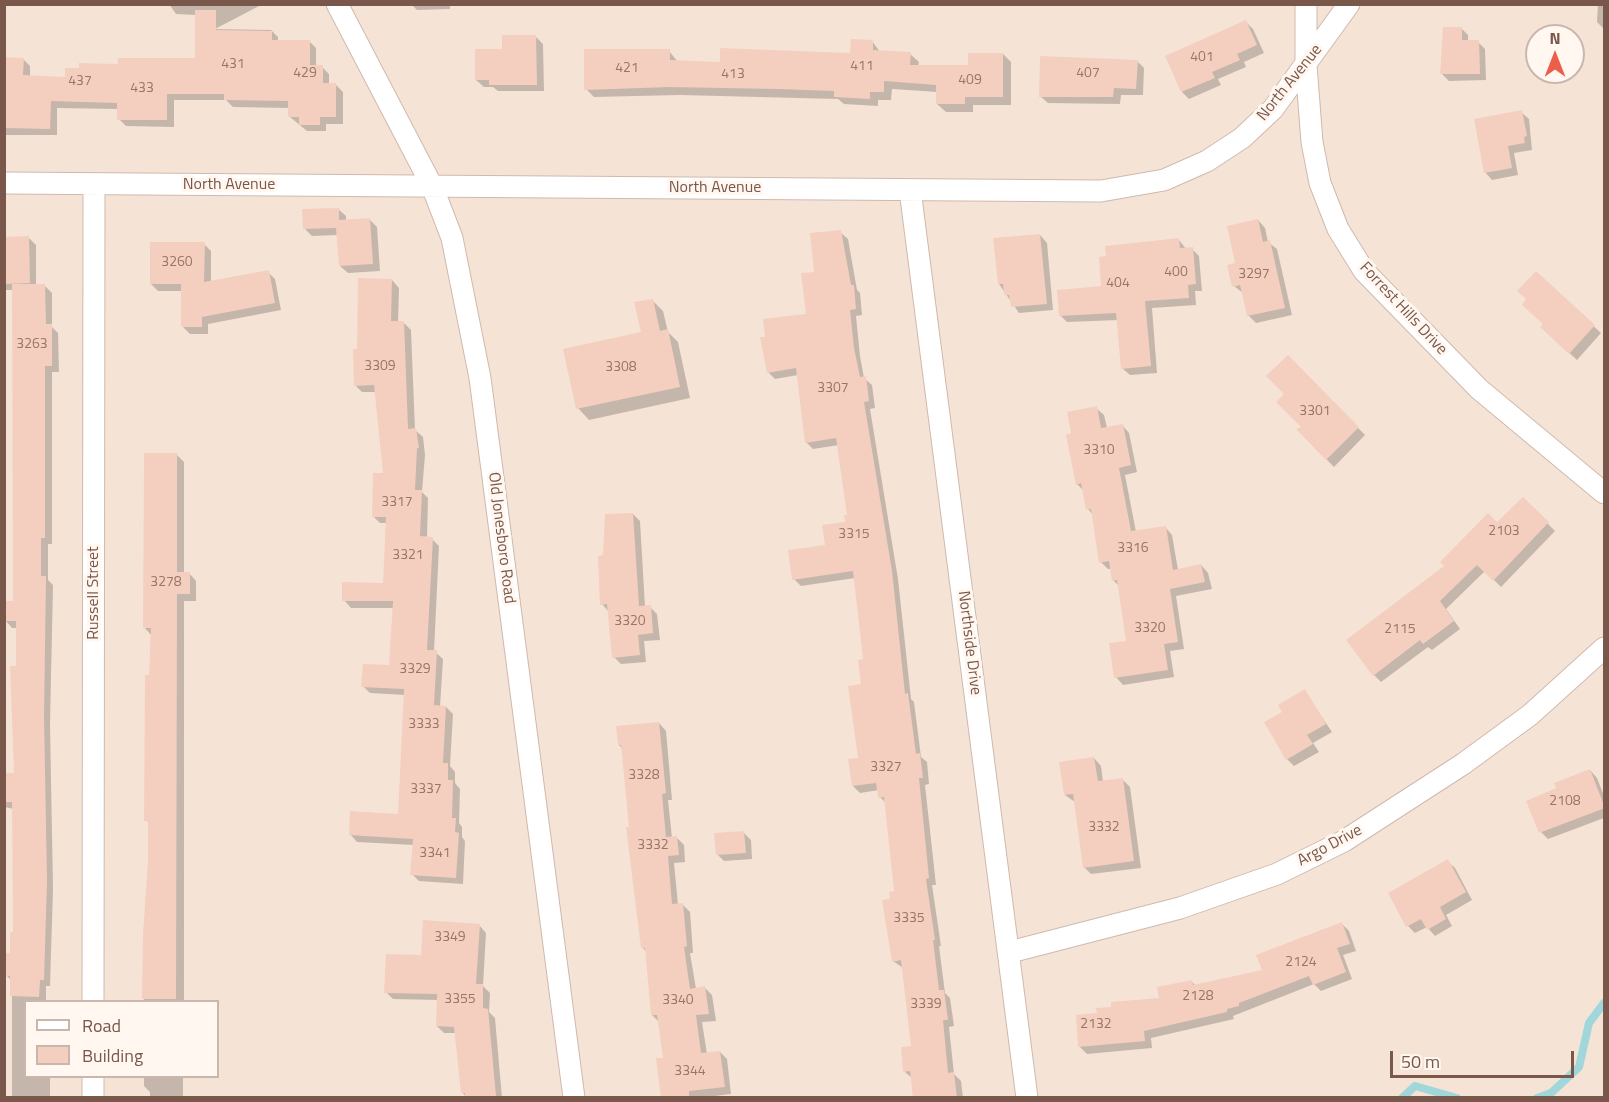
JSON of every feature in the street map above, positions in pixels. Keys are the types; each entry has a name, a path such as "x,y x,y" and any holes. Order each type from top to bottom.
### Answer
{"street":[{"name":"Old Jonesboro Road","path":"337,4 432,186 452,238 480,378 574,1098"},
{"name":"Forrest Hills Drive","path":"1306,4 1306,65 1312,142 1320,183 1338,229 1364,271 1479,389 1605,493"},
{"name":"North Avenue","path":"4,183 1101,191 1164,180 1207,161 1242,138 1273,109 1349,4"},
{"name":"Russell Street","path":"93,1000 94,184"},
{"name":"Northside Drive","path":"910,190 1027,1098"},
{"name":"Argo Drive","path":"1010,952 1180,908 1276,874 1344,841 1463,764 1530,715 1605,648"},
{"path":"93,1078 93,1098"}],"shaded area":[{"path":"5,5 1604,5 1604,1097 5,1098"}],"building":[{"path":"195,10 216,10 216,30 272,31 272,40 310,40 310,65 323,65 323,83 336,83 336,117 320,117 320,125 299,125 299,117 288,117 288,101 224,100 224,94 167,94 167,120 117,120 117,103 51,101 50,129 4,128 4,57 24,58 23,75 65,77 65,68 79,68 79,63 118,64 118,58 195,58"},
{"path":"1246,20 1257,45 1237,54 1240,60 1212,72 1215,78 1181,92 1165,56"},
{"path":"1443,27 1462,27 1462,40 1479,40 1480,74 1440,74"},
{"path":"502,35 536,35 537,85 489,85 489,80 475,80 475,49 502,49"},
{"path":"851,39 873,40 873,50 911,52 910,65 968,65 968,53 1003,53 1003,97 965,97 965,104 936,104 936,85 884,81 884,92 870,92 870,99 834,97 834,91 778,89 670,87 584,90 584,49 670,49 670,60 720,62 720,48 850,53"},
{"path":"1040,56 1138,60 1136,89 1114,88 1113,97 1039,97"},
{"path":"1522,110 1527,136 1524,137 1525,143 1508,146 1512,168 1484,173 1474,119"},
{"path":"339,208 339,220 370,218 373,264 339,266 336,228 303,229 302,209"},
{"path":"1258,219 1263,242 1270,240 1285,308 1247,316 1240,285 1232,287 1227,265 1235,263 1227,226"},
{"path":"841,230 851,285 854,285 856,309 850,310 854,348 860,377 866,376 869,401 864,402 892,571 905,694 908,693 916,754 920,753 923,778 919,778 929,878 926,879 935,940 933,940 939,990 944,990 948,1020 943,1020 948,1073 954,1072 957,1098 913,1098 910,1071 903,1072 901,1047 911,1046 901,960 892,962 882,900 890,899 889,892 894,891 884,797 878,798 876,783 852,786 848,759 858,758 848,686 861,684 858,660 863,659 853,571 792,580 788,550 825,545 822,525 845,522 844,515 847,515 836,438 805,443 796,368 767,373 760,337 765,337 763,319 806,314 801,273 814,272 810,233"},
{"path":"1040,234 1047,304 1011,307 1009,295 1004,295 1003,284 998,284 993,238"},
{"path":"29,236 30,283 4,284 4,237"},
{"path":"1179,238 1180,248 1193,247 1196,284 1188,285 1189,298 1145,301 1151,366 1121,369 1116,313 1059,316 1057,290 1101,286 1099,257 1106,256 1105,246"},
{"path":"150,242 205,242 204,282 269,270 275,303 202,317 202,327 181,327 181,284 150,284"},
{"path":"1536,271 1595,325 1569,354 1540,327 1543,324 1522,305 1526,299 1517,291"},
{"path":"358,278 392,279 391,321 404,321 408,429 416,428 419,448 417,448 415,490 422,490 420,536 433,537 427,650 437,650 434,705 446,706 443,763 448,763 448,780 453,780 452,818 456,818 455,832 459,833 456,878 410,875 413,839 349,835 350,811 398,814 404,689 361,687 363,664 389,665 393,601 342,601 342,582 383,583 386,517 372,517 373,473 383,473 374,385 354,386 353,349 357,349"},
{"path":"12,284 45,284 46,324 52,324 52,366 45,366 45,538 41,538 41,576 46,576 44,716 47,881 44,980 40,980 39,997 10,996 10,976 4,976 4,953 10,953 10,932 13,932 12,802 4,802 4,773 14,773 10,666 16,666 16,621 4,621 4,601 13,601"},
{"path":"653,299 660,331 668,329 680,387 576,409 563,349 641,332 634,302"},
{"path":"1288,355 1359,427 1326,460 1296,429 1301,427 1276,402 1284,394 1266,376"},
{"path":"1097,406 1101,428 1123,424 1131,465 1119,468 1131,531 1166,526 1173,570 1201,564 1205,582 1170,589 1178,642 1164,644 1168,670 1114,678 1109,643 1126,641 1117,580 1112,581 1109,561 1099,563 1091,509 1086,510 1081,483 1076,485 1066,435 1071,433 1067,412"},
{"path":"144,453 177,453 177,572 190,572 190,594 177,594 176,999 142,999 143,934 148,860 148,821 144,821 145,675 149,675 151,628 143,628"},
{"path":"1523,497 1549,522 1493,581 1477,565 1440,601 1454,621 1423,644 1420,640 1373,676 1346,640 1444,566 1440,562 1488,513 1497,522"},
{"path":"633,513 639,606 651,605 653,633 638,635 640,655 612,658 607,604 600,605 598,556 603,555 605,514"},
{"path":"1305,689 1326,724 1307,735 1313,744 1286,760 1264,722 1282,712 1278,705"},
{"path":"659,722 666,793 662,794 666,837 677,836 679,855 668,856 672,904 683,903 687,946 684,947 690,989 705,986 709,1014 696,1015 701,1053 720,1051 725,1087 689,1091 689,1098 661,1098 656,1058 663,1058 657,1015 651,1015 645,948 641,948 626,827 629,827 621,745 618,745 616,726"},
{"path":"1094,757 1098,781 1123,778 1134,861 1083,868 1073,794 1064,795 1059,762"},
{"path":"1590,769 1605,808 1539,833 1526,801 1556,788 1554,783"},
{"path":"744,831 746,853 716,855 714,833"},
{"path":"1448,859 1466,892 1440,907 1446,919 1427,930 1421,919 1406,927 1388,893"},
{"path":"423,920 480,924 476,984 483,984 483,1008 488,1009 496,1096 465,1098 465,1093 461,1093 454,1027 436,1026 437,994 384,993 386,954 421,955"},
{"path":"1342,922 1350,944 1337,948 1346,972 1313,985 1309,976 1239,1003 1239,1006 1227,1009 1227,1012 1144,1031 1145,1041 1078,1047 1076,1015 1097,1013 1096,1008 1111,1007 1111,1002 1159,998 1157,987 1192,980 1193,985 1262,970 1256,955"}],"waterway":[{"path":"1537,1098 1551,1093 1579,1067 1589,1023 1604,1003"},
{"path":"1402,1098 1415,1086 1457,1098"}]}
